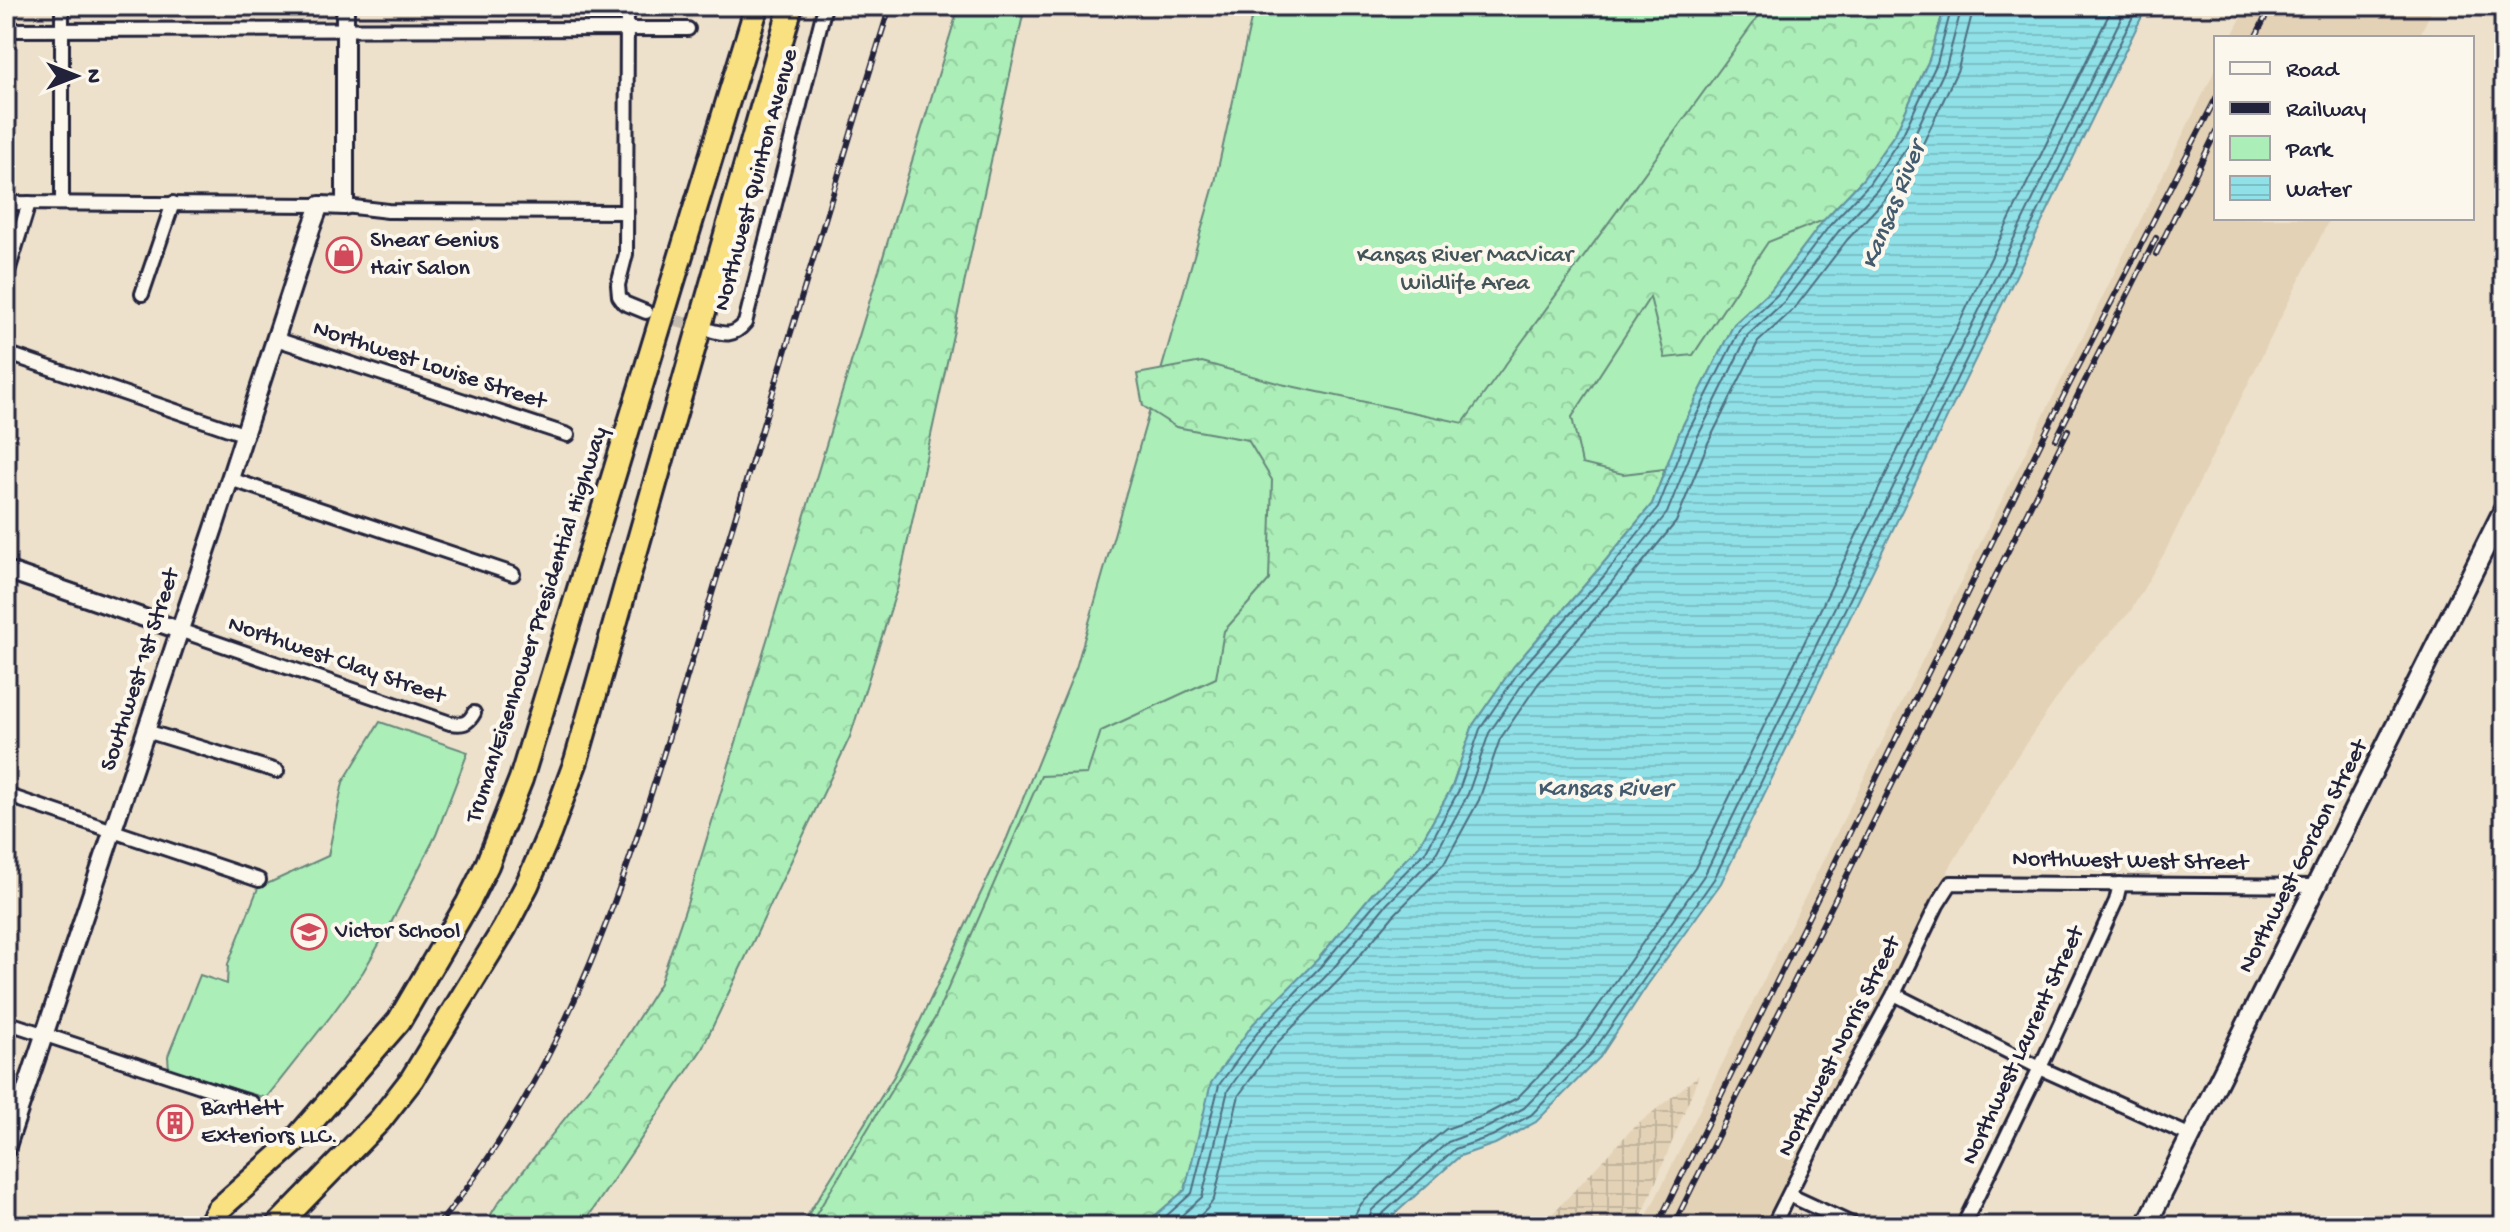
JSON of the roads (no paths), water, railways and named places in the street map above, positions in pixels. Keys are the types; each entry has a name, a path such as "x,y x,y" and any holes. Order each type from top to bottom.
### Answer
{"highway":[{"name":"Truman/Eisenhower Presidential Highway","path":"195,1226 213,1218 292,1144 399,1021 487,865 526,764 757,6"},
{"path":"277,1226 380,1120 427,1055 504,929 549,834 576,761 791,6"},
{"path":"287,1226 348,1154"}],"main road":[{"name":"Northwest Gordon Street","path":"2146,1226 2504,509"}],"street":[{"path":"62,6 62,203"},
{"path":"345,6 345,206"},
{"path":"627,6 626,254 618,291 624,303 646,312"},
{"name":"Northwest Quinton Avenue","path":"706,329 726,335 739,331 745,323 825,6"},
{"path":"6,30 688,29"},
{"path":"6,203 320,205 388,211 627,212"},
{"path":"6,278 29,203"},
{"path":"142,294 173,203"},
{"name":"Southwest 1st Street","path":"6,1149 320,205"},
{"name":"Northwest Louise Street","path":"276,339 568,435"},
{"path":"6,353 243,434"},
{"path":"230,479 513,574"},
{"path":"6,570 179,630"},
{"name":"Northwest Clay Street","path":"179,630 450,723 465,724 474,713"},
{"path":"146,731 277,771"},
{"path":"6,795 259,880"},
{"name":"Northwest West Street","path":"1948,888 1958,881 2315,886"},
{"name":"Northwest Laurent Street","path":"1963,1226 2040,1068 2116,901 2120,884"},
{"name":"Northwest Norris Street","path":"1773,1226 1948,888"},
{"path":"1894,994 2040,1068 2191,1136"},
{"path":"6,1022 252,1103"},
{"path":"1789,1195 1856,1226"}],"water":[{"name":"Kansas River","path":"1945,6 2147,6 1721,883 1600,1057 1536,1122 1495,1144 1460,1156 1381,1226 1143,1226 1185,1190 1211,1083 1253,1024 1318,959 1372,894 1419,846 1452,787 1473,725 1514,666 1652,504 1680,431 1734,324 1771,290 1824,220 1863,179 1896,132 1929,60"}],"tunnel":[{"path":"657,315 704,329"}],"railway":[{"path":"437,1226 488,1159 531,1088 569,1013 601,936 657,777 890,6"},
{"path":"2256,36 2271,6"},
{"path":"1657,1226 2069,385 2214,102"},
{"path":"2156,254 2214,136"},
{"path":"2056,439 2156,238"},
{"path":"1673,1226 2068,430"}],"place":[{"name":"Shear Genius Hair Salon","path":"344,255"},
{"name":"Victor School","path":"309,932"},
{"name":"Bartlett Exteriors LLC.","path":"175,1123"}],"park label":[{"name":"Kansas River MacVicar Wildlife Area","path":"1465,270"}]}
